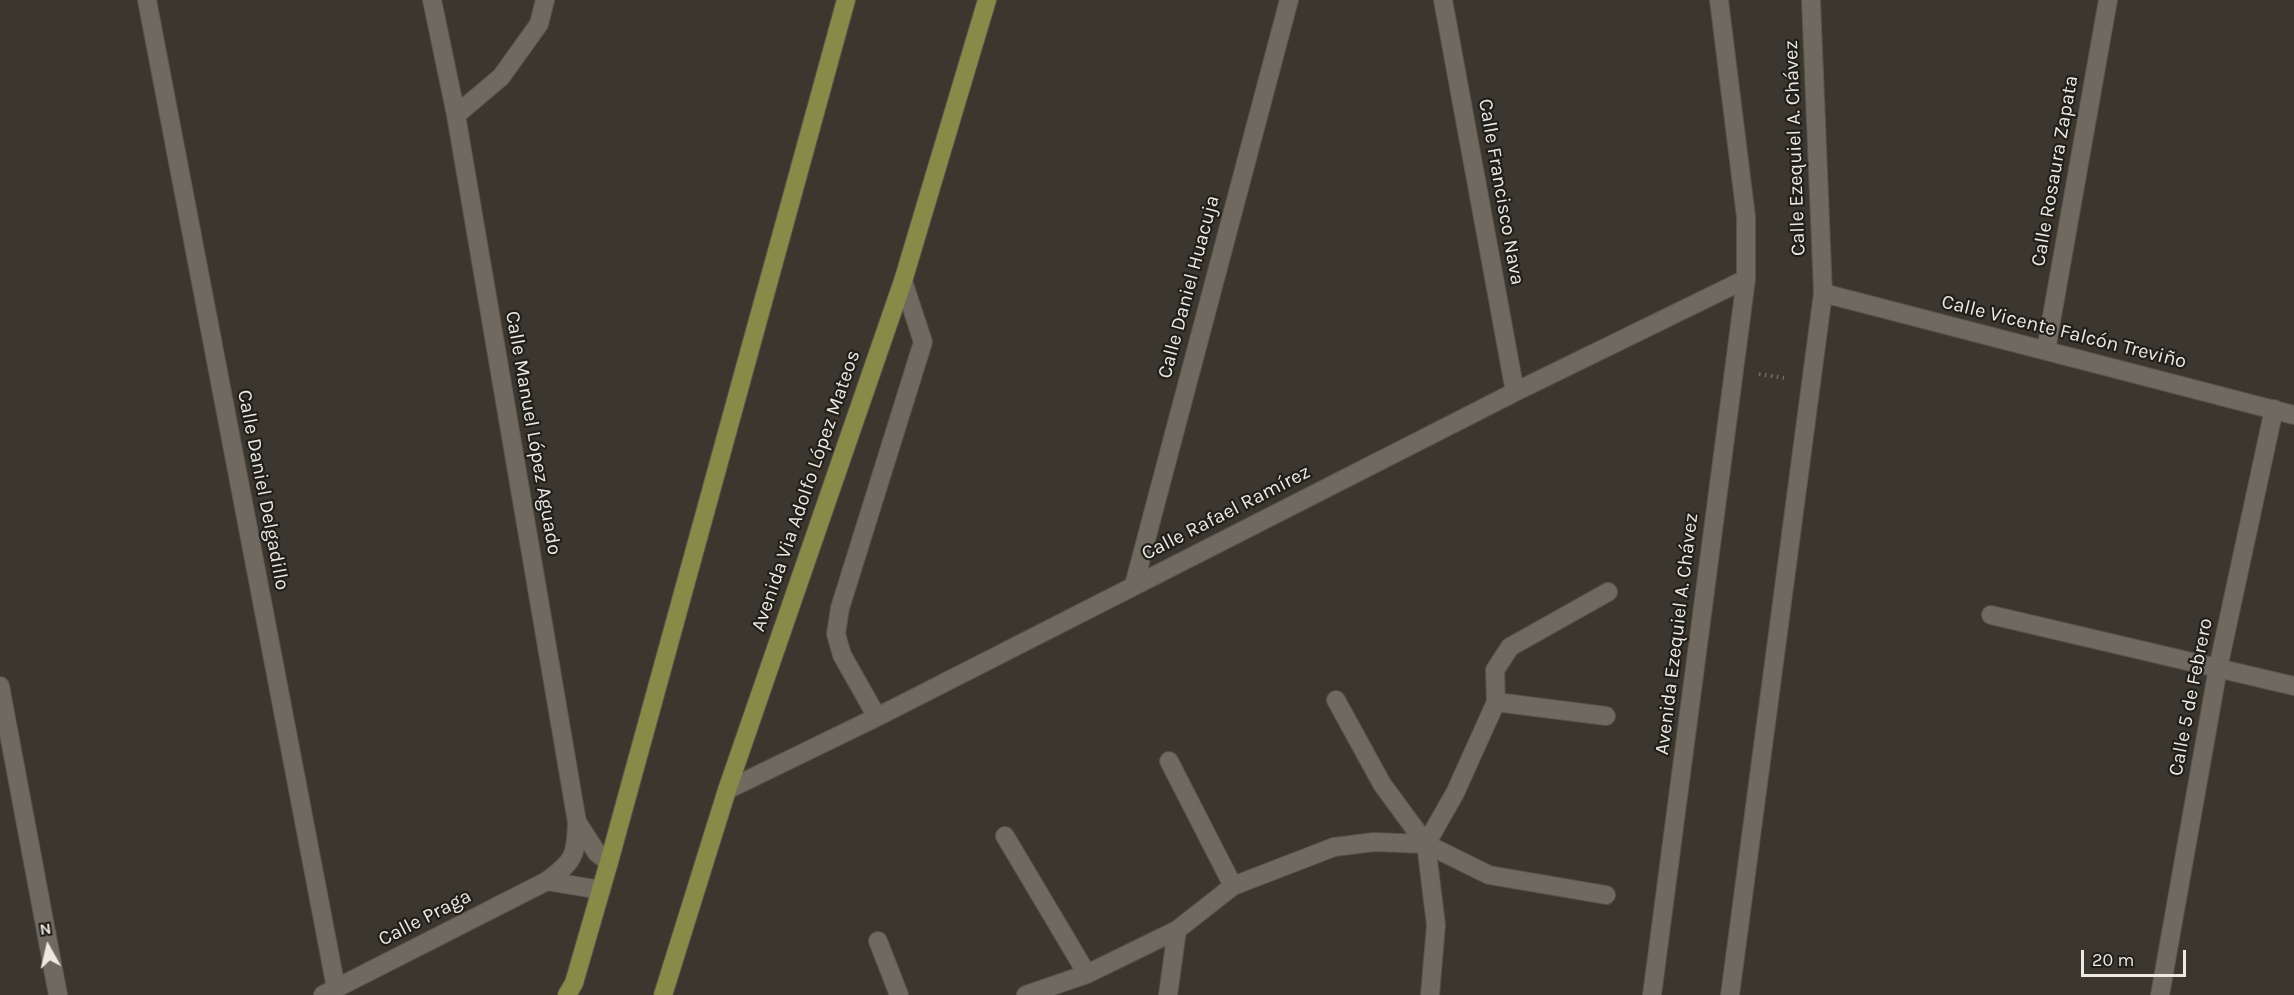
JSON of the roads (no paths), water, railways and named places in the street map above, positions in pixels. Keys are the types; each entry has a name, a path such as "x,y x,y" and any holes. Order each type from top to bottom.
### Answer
{"main road":[{"path":"567,995 574,983 609,862 846,0"},
{"name":"Avenida Via Adolfo López Mateos","path":"663,995 727,790 903,281 987,0"}],"street":[{"name":"Calle Daniel Delgadillo","path":"147,0 329,992"},
{"name":"Calle Manuel López Aguado","path":"432,0 456,115 577,822 597,853 609,862"},
{"path":"456,115 501,77 539,24 545,0"},
{"name":"Calle Daniel Huacuja","path":"1134,585 1288,0"},
{"name":"Calle Francisco Nava","path":"1443,0 1515,392"},
{"path":"1719,0 1746,217 1746,279"},
{"name":"Calle Ezequiel A. Chávez","path":"1811,0 1823,293"},
{"name":"Calle Rosaura Zapata","path":"2046,350 2108,0"},
{"name":"Calle Rafael Ramírez","path":"727,790 877,717 1515,392 1746,279"},
{"name":"Avenida Ezequiel A. Chávez","path":"1652,995 1746,279"},
{"path":"877,717 842,655 836,634 840,608 923,342 903,281"},
{"path":"1730,995 1823,293"},
{"name":"Calle Vicente Falcón Treviño","path":"1823,293 2294,415"},
{"name":"Calle 5 de Febrero","path":"2160,995 2218,668 2274,409"},
{"path":"1426,844 1455,794 1496,702 1495,670 1510,646 1608,592"},
{"path":"1991,615 2294,687"},
{"path":"0,686 58,995"},
{"path":"1336,700 1382,784 1426,844 1436,925 1430,995"},
{"path":"1496,702 1606,716"},
{"path":"1169,761 1233,886"},
{"name":"Calle Praga","path":"329,992 547,881 567,866 576,850 577,822"},
{"path":"1005,836 1087,974"},
{"path":"1026,995 1087,974 1177,930 1233,886 1334,847 1374,842 1426,844 1489,875 1606,895"},
{"path":"547,881 601,890"},
{"path":"1168,995 1177,930"},
{"path":"878,941 899,995"}]}
